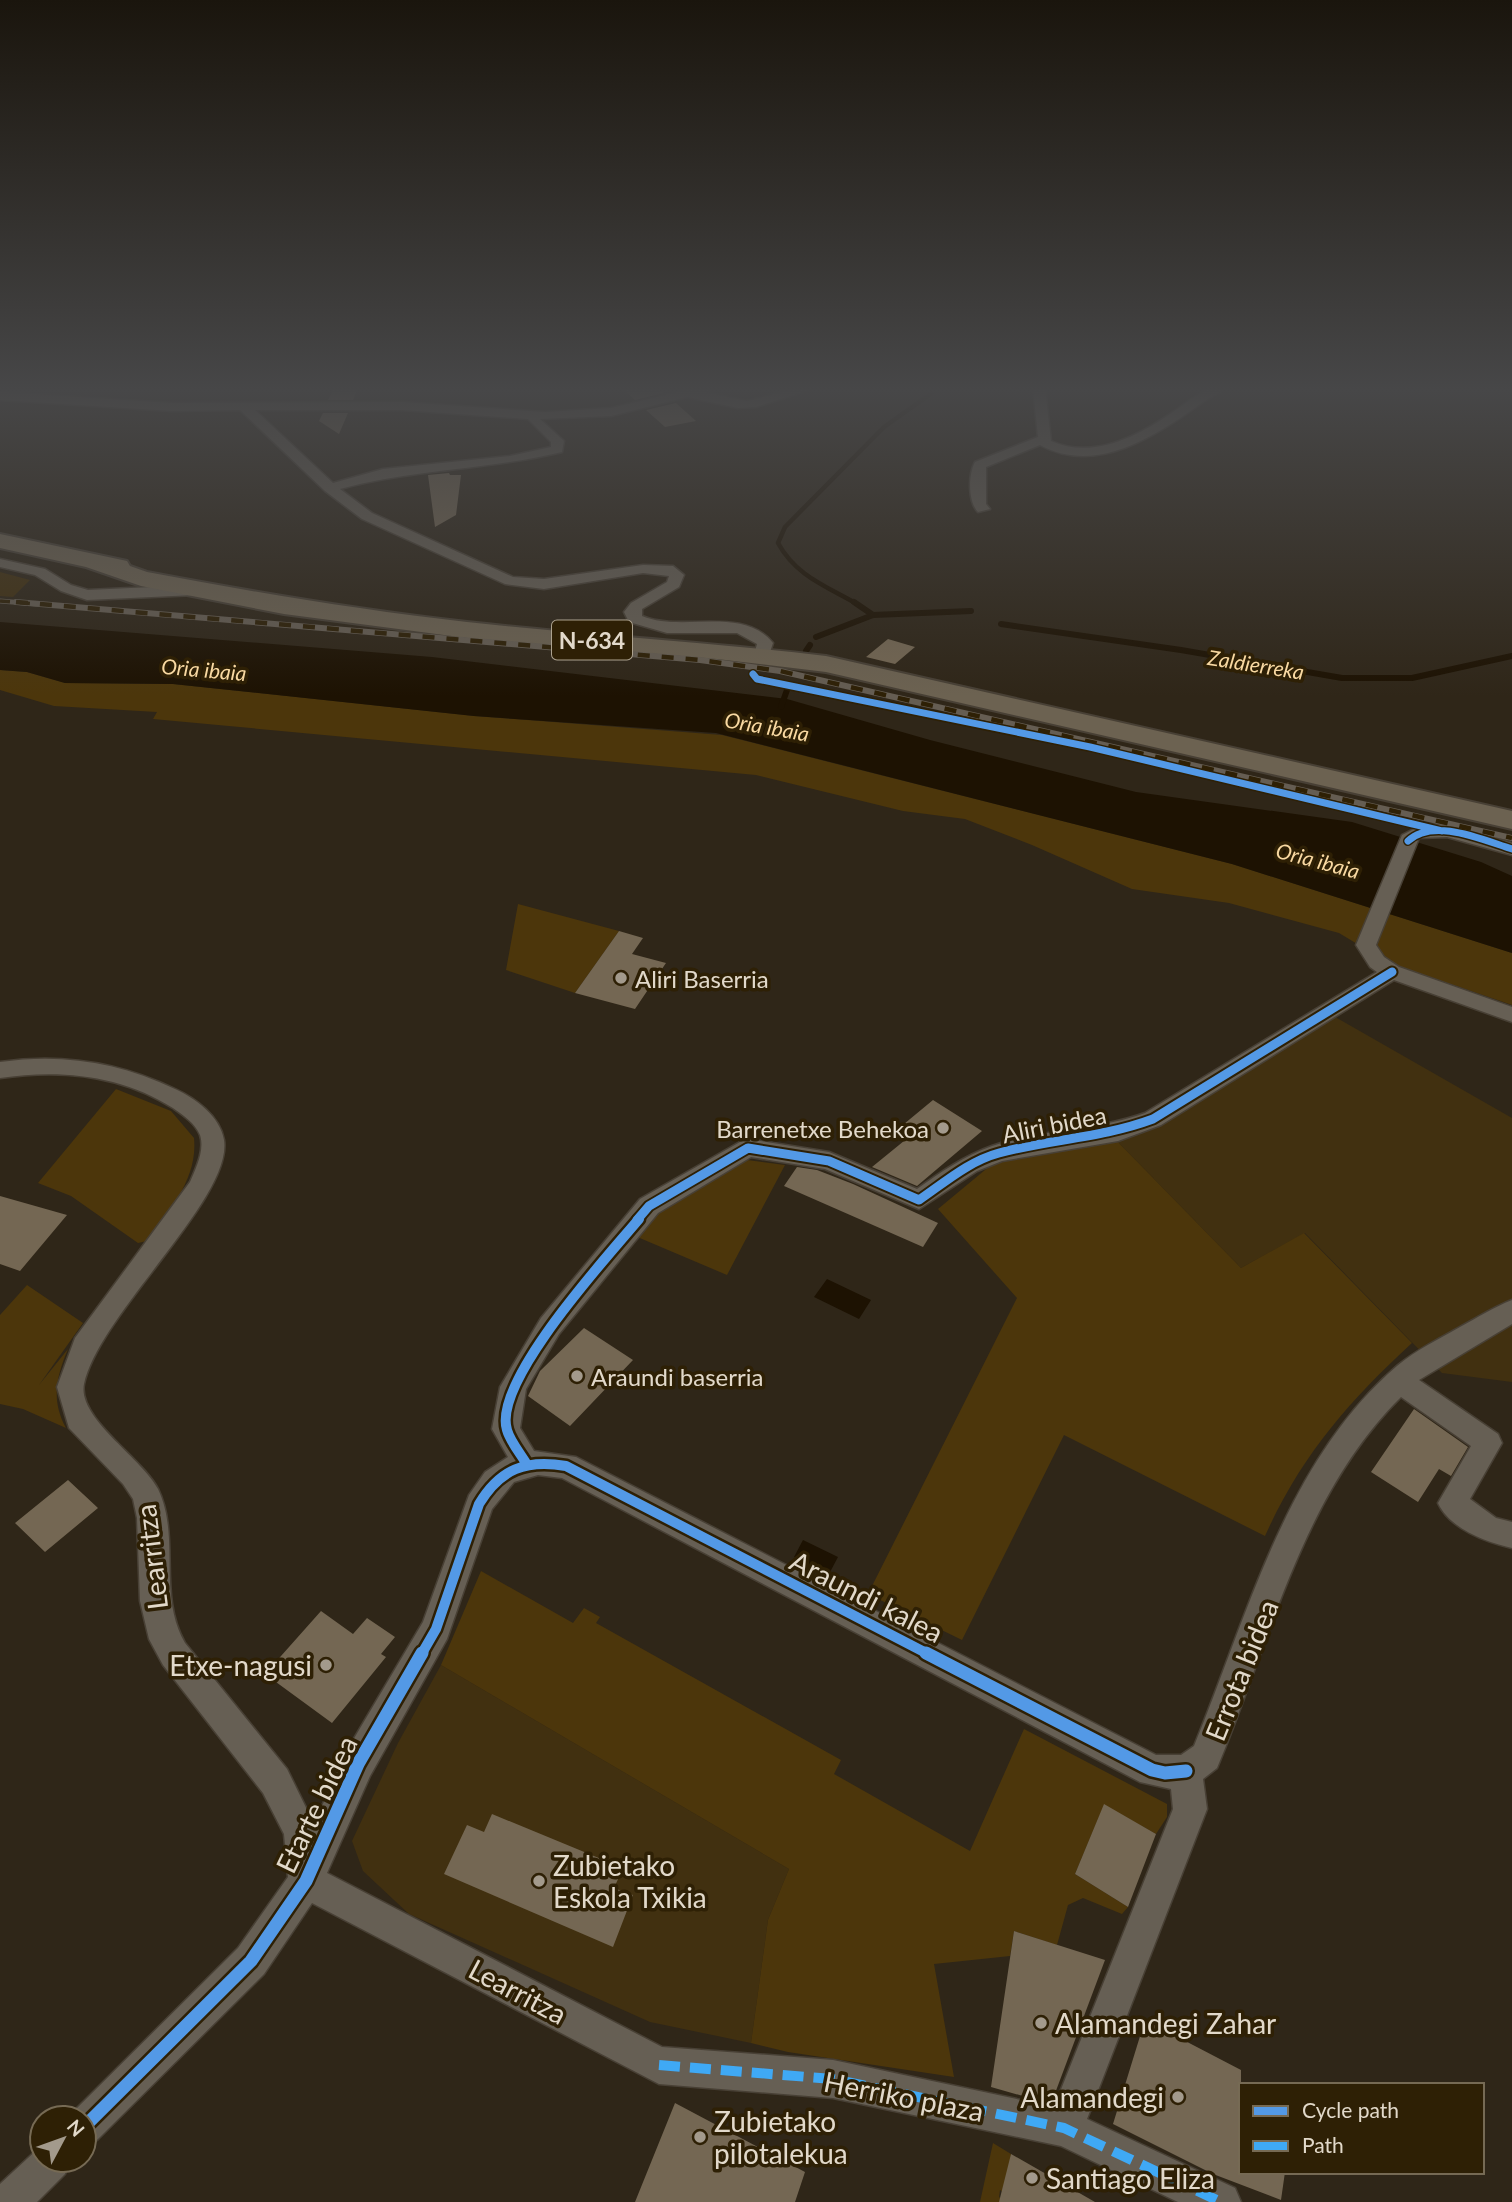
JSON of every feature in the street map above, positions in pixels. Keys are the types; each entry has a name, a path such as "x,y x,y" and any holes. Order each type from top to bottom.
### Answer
{"highway":[{"name":"N-634","path":"0,541 94,562 120,582 200,587 271,604 491,632 762,655 866,672 1512,820"}],"street":[{"path":"334,491 367,516 393,530 516,583 544,584 657,568 673,571 677,575 674,583 636,606 632,612 635,619 676,630 721,627 747,631 765,643 762,655"},
{"path":"977,491 979,505 983,509"},
{"path":"0,563 40,572 78,593 120,582 200,587"},
{"path":"1512,849 1432,830 1416,832 1408,841 1367,940 1371,956 1392,972 1512,1015"},
{"name":"Aliri bidea","path":"526,1463 506,1429 513,1387 550,1326 649,1206 748,1148 829,1161 919,1200 969,1165 998,1153 1118,1132 1153,1119 1392,972"},
{"name":"Learritza","path":"0,1070 33,1065 78,1067 120,1077 185,1102 204,1118 212,1137 212,1159 200,1186 84,1346 70,1387 79,1420 133,1475 146,1495 151,1518 155,1601 160,1629 174,1654 275,1781 301,1832 306,1881 659,2065"},
{"name":"Errota bidea","path":"1186,1771 1206,1757 1310,1501 1332,1462 1399,1381 1512,1311"},
{"path":"1399,1381 1488,1443 1452,1503 1489,1529 1512,1535"},
{"name":"Araundi kalea","path":"526,1463 547,1462 566,1466 1152,1770 1165,1773 1186,1771"},
{"name":"Etarte bidea","path":"98,2113 251,1961 306,1881 358,1765 436,1629 479,1504 489,1485 505,1472 526,1463"},
{"path":"1064,2127 1190,1809 1186,1771"},
{"name":"Herriko plaza","path":"659,2065 833,2079 1064,2127 1221,2202"},
{"path":"10,2202 37,2174"}],"shaded area":[{"path":"0,572 30,580 13,597 0,596"},
{"path":"0,670 27,672 65,683 173,684 474,716 722,735 1232,864 1512,953 1512,1005 1389,963 1339,933 1229,903 1132,889 965,819 903,811 756,775 153,719 157,712 54,706 0,690"},
{"path":"518,904 619,931 575,993 506,970"},
{"path":"1330,1014 1512,1118 1512,1382 1442,1373 1305,1233 1241,1268 1116,1140 1153,1126 1201,1101"},
{"path":"116,1089 171,1111 194,1138 194,1153 187,1180 173,1206 147,1241 138,1243 71,1196 38,1183"},
{"path":"1116,1140 1241,1268 1304,1233 1412,1343 1367,1387 1310,1455 1265,1536 1064,1435 962,1640 868,1594 1017,1298 938,1209 997,1160"},
{"path":"740,1159 785,1165 727,1275 635,1236 662,1200"},
{"path":"27,1285 83,1323 39,1385 68,1349 57,1389 58,1408 66,1428 23,1409 0,1404 0,1315"},
{"path":"481,1571 573,1623 584,1608 600,1617 596,1623 841,1760 834,1774 970,1851 1024,1729 1167,1804 1167,1817 1156,1834 1104,1805 1075,1874 1128,1907 1122,1914 1083,1898 1068,1905 1057,1945 1014,1931 1010,1956 934,1964 954,2077 788,2052 751,2043 768,1920 789,1869 441,1665"},
{"path":"441,1665 789,1869 768,1920 751,2043 650,2022 409,1914 363,1871 352,1841 398,1743"},
{"path":"993,2143 1011,2154 1007,2194 1000,2190 999,2197 1005,2202 980,2202"}],"water":[{"name":"Oria ibaia","path":"0,622 432,657 787,699 930,740 1136,792 1352,822 1481,862 1512,876 1512,953 1232,864 716,733 474,716 173,684 65,683 27,672 0,670"},
{"path":"827,1279 871,1300 859,1319 814,1297"},
{"path":"803,1540 838,1557 829,1574 794,1557"}],"building":[{"path":"430,491 459,491 456,515 435,527"},
{"path":"888,639 915,647 895,664 866,657"},
{"name":"Aliri Baserria","path":"619,931 643,938 632,954 666,963 635,1009 575,993"},
{"name":"Barrenetxe Behekoa","path":"933,1100 982,1131 917,1186 872,1167 915,1132 904,1124"},
{"path":"797,1167 817,1170 853,1184 938,1223 923,1247 784,1186"},
{"path":"0,1196 67,1215 20,1271 0,1264"},
{"name":"Araundi baserria","path":"584,1328 633,1360 570,1426 528,1396 540,1371"},
{"path":"1414,1409 1468,1447 1451,1476 1439,1469 1418,1502 1371,1472"},
{"path":"68,1480 98,1508 45,1552 15,1523"},
{"name":"Etxe-nagusi","path":"321,1611 353,1634 367,1618 395,1637 381,1654 386,1657 332,1723 265,1674"},
{"path":"1104,1804 1156,1834 1128,1907 1075,1874"},
{"name":"Zubietako Eskola Txikia","path":"492,1814 623,1868 614,1888 633,1895 613,1947 444,1874 467,1825 484,1832"},
{"name":"Alamandegi Zahar","path":"1014,1931 1105,1960 1051,2104 991,2087"},
{"name":"Alamandegi","path":"1145,2020 1241,2070 1239,2174 1285,2174 1281,2200 1213,2174 1113,2124"},
{"name":"Zubietako pilotalekua","path":"675,2103 805,2172 795,2202 635,2202"},
{"name":"Santiago Eliza","path":"1011,2154 1095,2202 999,2202"}],"waterway":[{"path":"821,491 785,527 778,543 803,572 857,604"},
{"path":"857,604 873,615"},
{"path":"873,615 971,611"},
{"path":"816,637 873,615"},
{"name":"Zaldierreka","path":"1001,624 1181,650 1342,678 1412,678 1512,656"},
{"path":"806,651 810,645"},
{"name":"Oria ibaia","path":"781,707 787,690"}],"railway":[{"path":"0,601 37,604"},
{"path":"16,602 700,660 780,671 1512,838"}],"marked path":[{"path":"659,2065 833,2079 1064,2128 1221,2202"}],"cycle path":[{"path":"753,674 757,679 1090,747 1442,831"},
{"path":"1408,841 1415,834 1441,831 1512,849"},
{"path":"526,1463 506,1429 513,1387 550,1326 649,1206 748,1148 829,1161 919,1200 969,1165 998,1153 1118,1132 1153,1119 1392,972"},
{"path":"98,2113 251,1961 306,1881 358,1764 436,1629 479,1504 495,1481 515,1467 538,1463 566,1466 1152,1770 1165,1773 1186,1771"}],"place":[{"name":"Aliri Baserria","path":"621,978"},
{"name":"Barrenetxe Behekoa","path":"943,1128"},
{"name":"Araundi baserria","path":"577,1376"},
{"name":"Etxe-nagusi","path":"326,1665"},
{"name":"Zubietako Eskola Txikia","path":"539,1881"},
{"name":"Alamandegi Zahar","path":"1041,2023"},
{"name":"Alamandegi","path":"1178,2097"},
{"name":"Zubietako pilotalekua","path":"700,2137"},
{"name":"Santiago Eliza","path":"1032,2178"}]}
